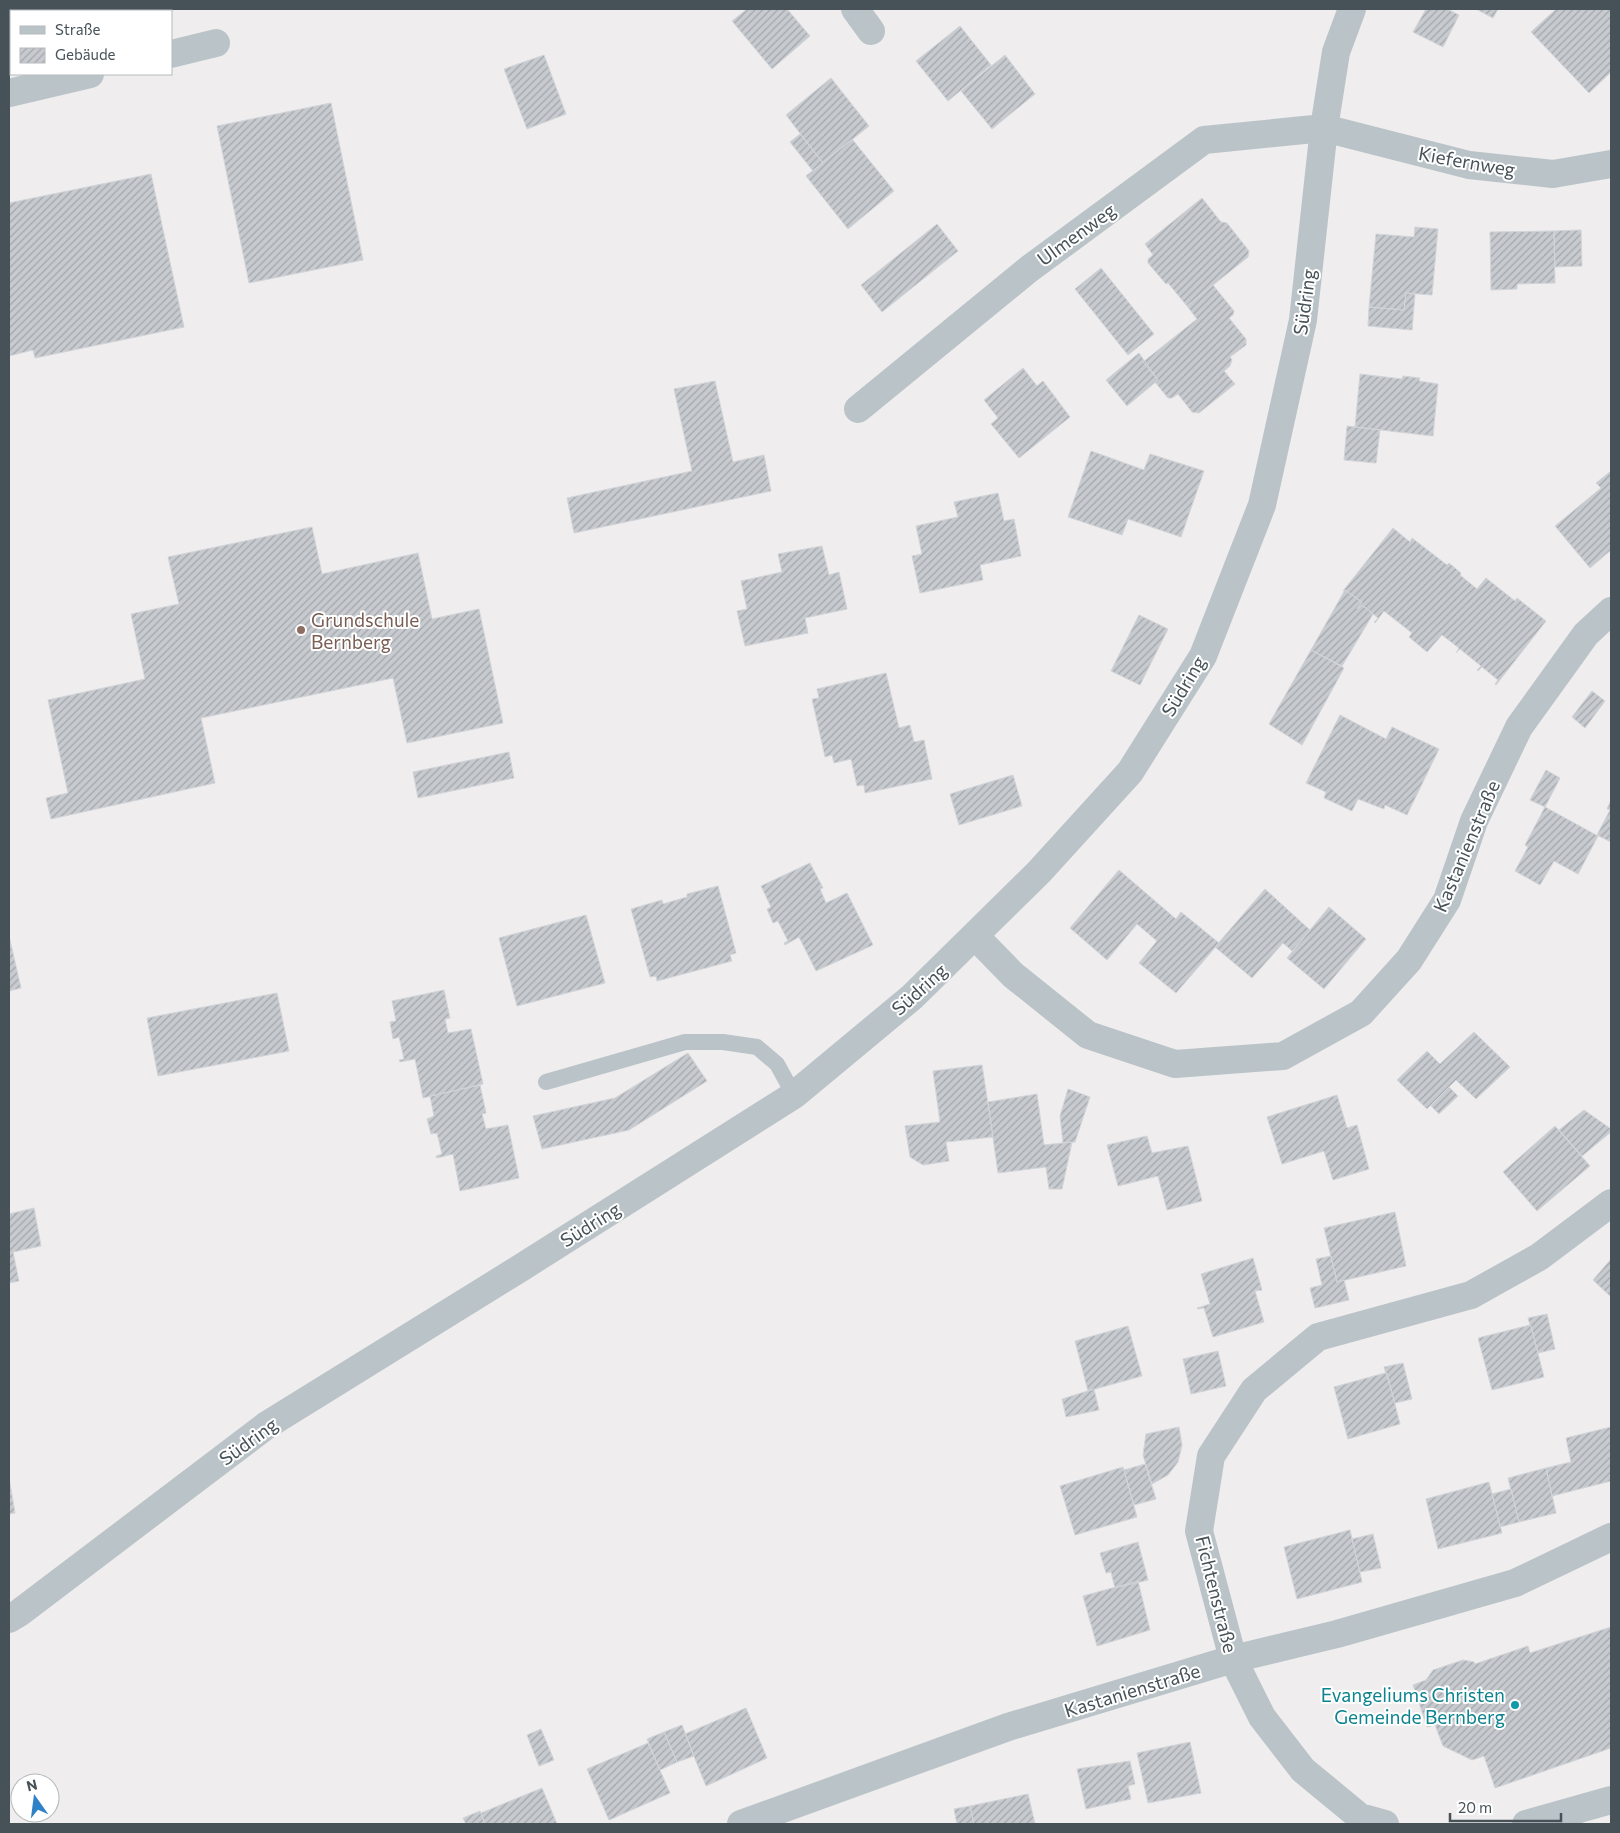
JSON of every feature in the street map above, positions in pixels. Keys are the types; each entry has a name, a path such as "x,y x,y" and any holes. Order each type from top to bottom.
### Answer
{"street":[{"path":"855,9 871,32"},
{"name":"Südring","path":"9,1619 267,1425 519,1269 794,1095 912,997 1039,872 1130,772 1203,656 1262,505 1303,320 1324,128 1336,52 1352,9"},
{"path":"172,54 216,43"},
{"path":"9,93 86,75"},
{"name":"Kiefernweg","path":"1324,128 1468,165 1553,174 1611,164"},
{"name":"Ulmenweg","path":"858,409 1029,269 1204,140 1324,128"},
{"name":"Kastanienstraße","path":"975,936 1013,975 1088,1034 1175,1064 1283,1056 1361,1013 1409,960 1447,900 1474,821 1519,727 1586,634 1611,612"},
{"name":"Fichtenstraße","path":"1385,1824 1360,1817 1303,1770 1262,1717 1233,1659 1199,1531 1211,1456 1254,1390 1318,1337 1471,1295 1540,1257 1611,1203"},
{"name":"Kastanienstraße","path":"741,1824 1008,1727 1233,1659 1337,1634 1516,1583 1611,1537"},
{"path":"1526,1824 1611,1800"}],"lane":[{"path":"546,1082 685,1042 723,1042 756,1047 777,1064 794,1095"}],"building":[{"path":"747,9 787,9 810,36 772,69 732,21"},
{"path":"1426,9 1447,9 1459,15 1443,47 1413,32"},
{"path":"1476,9 1498,9 1493,18"},
{"path":"1556,9 1611,9 1611,72 1589,93 1531,32"},
{"path":"960,26 991,65 948,101 916,61"},
{"path":"544,55 566,114 527,129 504,69"},
{"path":"1005,55 1035,94 992,129 961,91"},
{"path":"831,78 869,126 823,163 786,115"},
{"path":"331,103 363,260 249,283 217,126"},
{"path":"800,134 823,163 813,171 790,142"},
{"path":"852,139 894,191 848,229 806,176"},
{"path":"151,174 184,327 35,358 33,350 9,356 9,203"},
{"path":"1202,198 1221,222 1227,223 1249,251 1248,257 1187,306 1148,263 1148,259 1153,255 1145,244"},
{"path":"937,224 958,251 882,312 861,285"},
{"path":"1415,227 1438,229 1432,295 1406,293 1404,310 1369,307 1376,234 1414,237"},
{"path":"1581,230 1582,266 1555,267 1554,231"},
{"path":"1554,231 1555,283 1517,284 1517,289 1491,290 1490,232"},
{"path":"1101,268 1154,334 1128,355 1075,289"},
{"path":"1213,285 1234,311 1233,315 1229,318 1246,339 1246,345 1230,357 1232,360 1230,366 1224,371 1235,384 1199,413 1192,412 1178,394 1168,398 1155,382 1158,380 1143,362 1197,319 1187,306"},
{"path":"1406,293 1415,294 1412,330 1368,326 1369,307 1404,310"},
{"path":"1139,353 1158,380 1127,406 1106,380"},
{"path":"1023,368 1037,386 1043,381 1070,417 1019,458 991,424 998,418 984,400"},
{"path":"1360,374 1402,379 1403,376 1420,378 1419,381 1438,384 1433,436 1355,427"},
{"path":"715,381 733,462 764,455 771,491 574,533 567,498 692,471 674,389"},
{"path":"1347,426 1380,430 1376,463 1344,460"},
{"path":"1091,451 1144,470 1150,454 1204,471 1181,537 1128,519 1122,535 1068,517"},
{"path":"1611,471 1611,550 1590,568 1555,526 1601,488 1596,483"},
{"path":"998,493 1004,521 1014,519 1021,556 980,565 983,580 920,593 912,556 922,554 916,526 958,517 954,502"},
{"path":"312,527 322,574 418,553 432,619 479,609 503,723 407,743 393,678 201,718 215,783 51,819 46,798 68,793 48,700 145,679 131,614 179,604 168,557"},
{"path":"1393,528 1410,542 1412,538 1447,565 1449,563 1477,589 1486,578 1515,601 1517,598 1546,621 1496,685 1498,680 1482,667 1478,671 1481,666 1460,649 1456,653 1459,648 1442,635 1427,652 1409,637 1412,633 1384,611 1375,623 1378,618 1362,605 1357,609 1362,602 1345,590 1343,591"},
{"path":"822,546 829,575 839,572 847,609 805,618 808,633 745,646 737,611 747,609 741,581 782,572 778,554"},
{"path":"1345,590 1362,602 1357,609 1362,605 1373,614 1342,666 1311,650"},
{"path":"1139,615 1168,629 1140,685 1111,671"},
{"path":"1311,650 1344,668 1302,745 1269,724"},
{"path":"886,673 899,728 910,725 914,742 924,740 932,779 865,793 864,785 857,786 851,759 834,763 832,755 825,757 812,699 819,698 817,689"},
{"path":"1592,691 1605,701 1585,728 1572,717"},
{"path":"1340,715 1386,739 1392,727 1439,749 1407,815 1385,805 1384,809 1358,799 1352,811 1324,798 1326,792 1306,783"},
{"path":"509,752 514,778 418,798 413,772"},
{"path":"1546,770 1560,778 1545,807 1530,800"},
{"path":"1013,775 1022,806 959,825 950,794"},
{"path":"1611,800 1611,842 1597,835 1610,810 1607,809"},
{"path":"1545,807 1598,836 1578,874 1554,861 1540,885 1515,871 1528,847 1525,845"},
{"path":"810,863 823,888 820,889 826,903 847,893 873,945 816,971 799,937 785,945 784,943 788,941 778,921 773,923 767,909 771,907 761,886"},
{"path":"1119,870 1176,919 1181,912 1219,943 1176,993 1139,963 1157,941 1137,924 1107,960 1070,928"},
{"path":"718,886 736,953 730,955 732,961 657,981 656,976 650,977 631,909 662,900 663,904 687,897 687,894"},
{"path":"1265,889 1310,930 1292,951 1283,943 1252,978 1215,947"},
{"path":"1329,907 1366,939 1324,989 1287,958"},
{"path":"586,915 605,983 517,1006 499,938"},
{"path":"9,936 21,988 9,991"},
{"path":"444,990 450,1018 445,1019 448,1033 471,1029 483,1084 423,1098 415,1059 400,1062 399,1060 404,1059 399,1037 393,1039 390,1022 396,1021 392,1001"},
{"path":"277,993 289,1051 158,1076 147,1018"},
{"path":"1474,1032 1510,1067 1476,1099 1456,1080 1427,1109 1397,1080 1427,1051 1440,1064"},
{"path":"688,1053 707,1081 629,1130 542,1149 533,1116 615,1098"},
{"path":"982,1065 993,1137 946,1142 949,1161 923,1165 910,1157 905,1126 940,1122 933,1071"},
{"path":"480,1085 486,1113 482,1114 486,1129 508,1125 519,1178 460,1191 453,1154 437,1158 436,1156 442,1154 437,1133 431,1134 427,1119 434,1116 430,1096"},
{"path":"1449,1087 1458,1096 1439,1114 1431,1106"},
{"path":"1068,1089 1090,1097 1075,1142 1063,1143 1060,1116"},
{"path":"1037,1094 1044,1145 1072,1142 1062,1189 1049,1189 1046,1167 998,1173 988,1102"},
{"path":"1337,1095 1347,1128 1357,1125 1369,1169 1333,1180 1324,1151 1282,1164 1267,1117"},
{"path":"1584,1110 1611,1129 1611,1132 1582,1156 1559,1130"},
{"path":"1555,1126 1590,1166 1537,1211 1503,1172"},
{"path":"1147,1136 1152,1153 1188,1146 1202,1201 1167,1210 1158,1176 1118,1186 1107,1145"},
{"path":"34,1208 41,1246 13,1252 19,1281 9,1283 9,1214"},
{"path":"1395,1212 1406,1266 1337,1282 1324,1228"},
{"path":"1331,1256 1337,1282 1344,1280 1349,1300 1315,1308 1310,1288 1322,1285 1316,1259"},
{"path":"1253,1258 1262,1290 1255,1291 1264,1322 1213,1337 1204,1308 1197,1308 1210,1304 1201,1274"},
{"path":"1611,1259 1611,1297 1593,1280"},
{"path":"1547,1314 1555,1349 1538,1353 1528,1318"},
{"path":"1530,1325 1544,1377 1492,1390 1478,1338"},
{"path":"1128,1326 1142,1376 1088,1391 1075,1341"},
{"path":"1218,1351 1226,1386 1191,1394 1183,1359"},
{"path":"1403,1363 1412,1399 1395,1403 1384,1367"},
{"path":"1387,1373 1400,1424 1348,1439 1334,1387"},
{"path":"1094,1389 1099,1410 1066,1417 1062,1399"},
{"path":"1179,1427 1182,1445 1178,1462 1168,1475 1152,1484 1143,1455 1146,1434"},
{"path":"1611,1427 1611,1481 1552,1496 1546,1468 1571,1462 1566,1438"},
{"path":"1145,1464 1156,1499 1134,1505 1124,1470"},
{"path":"1123,1467 1137,1517 1075,1535 1060,1486"},
{"path":"1546,1468 1556,1513 1519,1522 1508,1478"},
{"path":"9,1478 15,1513 9,1514"},
{"path":"1489,1482 1502,1533 1438,1549 1426,1499"},
{"path":"1511,1489 1519,1522 1500,1527 1492,1494"},
{"path":"1350,1530 1362,1582 1297,1599 1284,1547"},
{"path":"1373,1534 1381,1568 1360,1572 1352,1539"},
{"path":"1138,1542 1148,1580 1115,1588 1111,1572 1106,1573 1100,1553"},
{"path":"1138,1581 1150,1630 1097,1646 1083,1596"},
{"name":"Evangeliums Christen Gemeinde Bernberg","path":"1611,1627 1611,1748 1495,1788 1484,1756 1472,1760 1443,1746 1435,1725 1427,1727 1413,1685 1426,1680 1433,1670 1463,1660 1474,1662 1475,1664 1528,1646 1530,1653"},
{"path":"746,1708 767,1758 706,1786 685,1734"},
{"path":"682,1725 694,1756 677,1762 664,1732"},
{"path":"541,1729 554,1760 539,1766 527,1735"},
{"path":"664,1732 677,1762 660,1770 647,1739"},
{"path":"1190,1742 1201,1793 1148,1803 1137,1753"},
{"path":"648,1743 670,1793 609,1820 587,1769"},
{"path":"1130,1761 1135,1784 1128,1786 1131,1799 1086,1809 1077,1769"},
{"path":"542,1788 557,1824 485,1824 481,1813"},
{"path":"1028,1794 1035,1824 974,1824 970,1806"},
{"path":"970,1806 974,1824 957,1824 954,1809"},
{"path":"480,1811 485,1824 466,1824 463,1818"}],"place":[{"name":"Grundschule Bernberg","path":"301,630"},
{"name":"Evangeliums Christen Gemeinde Bernberg","path":"1515,1705"}]}
